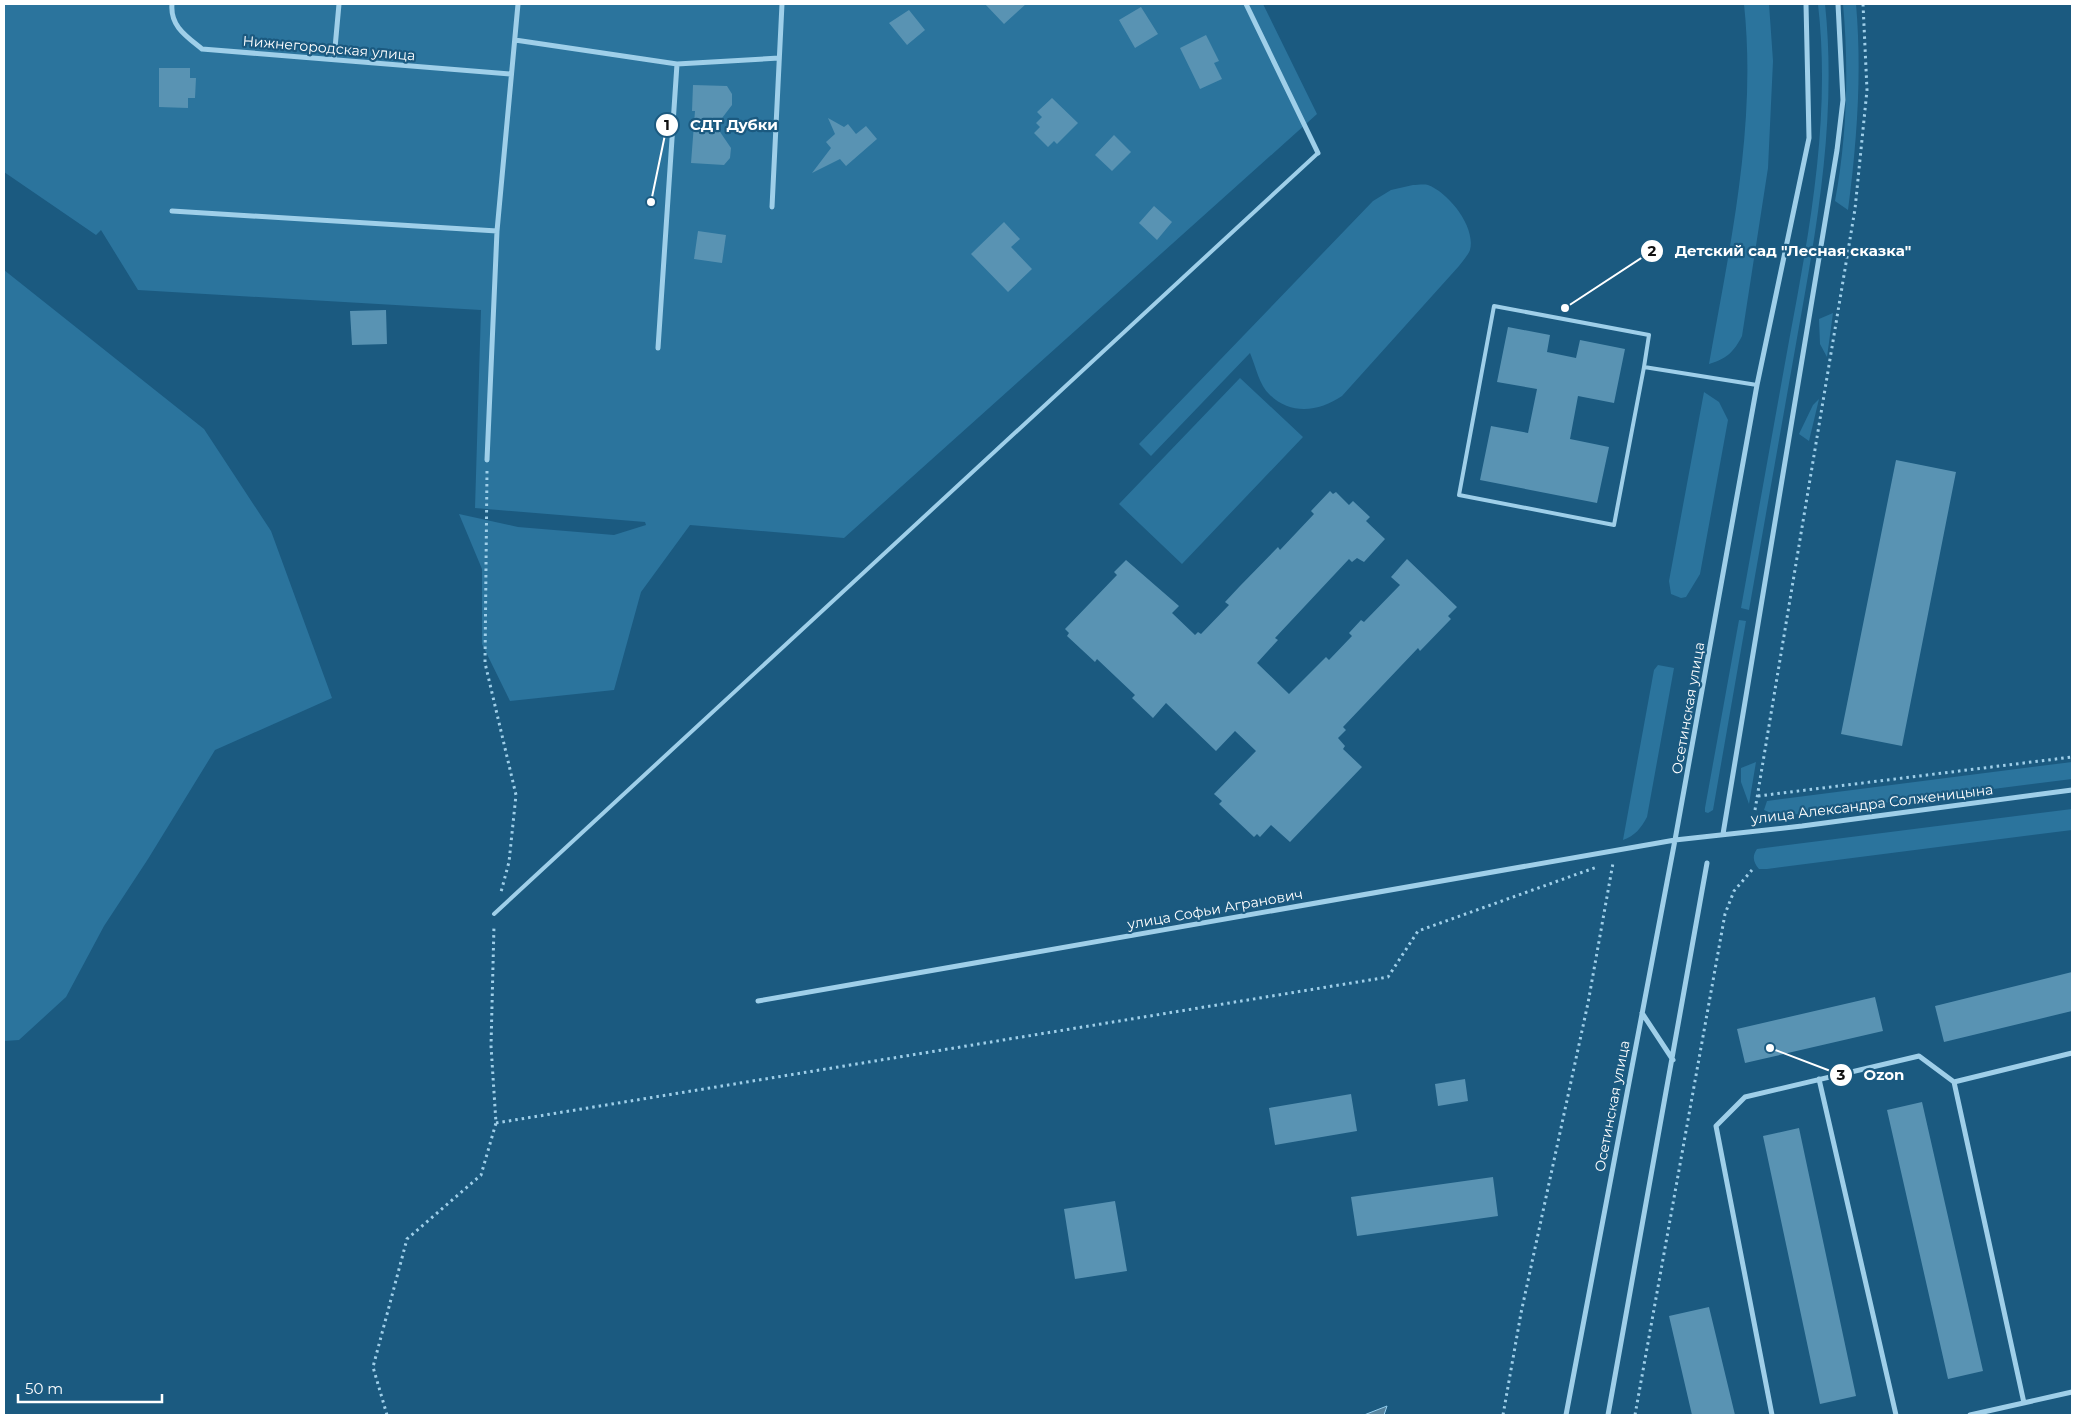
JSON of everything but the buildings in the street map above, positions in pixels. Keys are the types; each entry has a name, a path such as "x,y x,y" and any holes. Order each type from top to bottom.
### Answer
{"street":[{"name":"Нижнегородская улица","path":"172,4 171,15 181,33 202,48 511,74"},
{"path":"334,59 339,4"},
{"path":"487,460 497,231 518,4"},
{"path":"772,207 782,4"},
{"path":"1246,4 1318,153"},
{"name":"Осетинская улица","path":"1566,1415 1675,840 1757,385 1809,138 1806,4"},
{"path":"1723,834 1837,150 1843,100 1838,4"},
{"path":"514,40 677,64 779,58"},
{"path":"658,348 677,64"},
{"path":"172,211 497,231"},
{"name":"улица Александра Солженицына","path":"1675,840 1802,826 2072,790"},
{"name":"улица Софьи Агранович","path":"758,1001 1675,840"},
{"path":"1608,1415 1674,1060 1707,863"},
{"path":"1642,1012 1674,1060"},
{"path":"1954,1082 2072,1054"},
{"path":"1772,1415 1716,1126 1745,1097 1919,1056 1954,1082 2024,1403"},
{"path":"1819,1079 1896,1415"},
{"path":"1970,1415 2072,1392"}],"lane":[{"path":"494,914 1318,153"},
{"path":"1494,306 1649,336 1644,367 1614,525 1459,494 1494,306"},
{"path":"1644,367 1757,385"}],"path":[{"path":"1755,810 1855,209 1867,90 1863,4"},
{"path":"387,1415 372,1367 407,1239 481,1175 496,1123 491,1046 494,914 509,862 516,795 485,663 487,460"},
{"path":"1758,796 2072,757"},
{"path":"1503,1415 1521,1313 1588,1003 1616,850"},
{"path":"496,1123 1388,976 1418,931 1614,862"},
{"path":"1635,1415 1725,914 1734,891 1752,870"}],"shaded area":[{"path":"4,4 1263,4 1317,114 844,538 690,525 641,592 614,690 510,701 482,644 482,569 459,514 518,527 614,535 646,525 645,522 475,508 481,310 138,290 101,230 96,235 4,172"},
{"path":"1744,4 1769,4 1773,61 1768,168 1742,336 1729,354 1709,364 1733,230 1744,140 1747,50"},
{"path":"1818,4 1825,4 1828,46 1827,130 1823,172 1811,255 1749,610 1741,608 1804,257 1816,173 1822,89"},
{"path":"1843,4 1856,4 1859,56 1856,133 1848,210 1835,201 1842,152 1846,102"},
{"path":"1413,185 1428,185 1444,195 1452,203 1465,221 1469,231 1470,250 1459,266 1342,396 1315,408 1306,409 1287,406 1266,391 1260,381 1250,353 1151,456 1139,444 1373,201 1391,190"},
{"path":"4,270 204,429 271,531 332,698 215,750 104,926 66,997 19,1040 4,1041"},
{"path":"1833,313 1827,357 1820,344 1819,319"},
{"path":"1240,378 1303,437 1182,564 1119,504"},
{"path":"1704,392 1719,402 1728,420 1700,574 1686,597 1681,598 1671,594 1669,581"},
{"path":"1819,399 1809,441 1799,434 1813,405"},
{"path":"1739,620 1746,621 1713,810 1708,813 1705,812 1705,808"},
{"path":"1658,665 1674,668 1647,817 1637,831 1623,840 1654,670"},
{"path":"1756,762 1749,804 1741,782 1741,768"},
{"path":"2072,762 2072,779 1790,815 1776,815 1764,810 1767,801"},
{"path":"2072,809 2072,830 1767,869 1759,869 1754,859 1757,849"},
{"path":"1387,1406 1384,1415 1364,1415"}],"place":[{"name":"СДТ Дубки","path":"651,202"},
{"name":"Детский сад \"Лесная сказка\"","path":"1565,308"},
{"name":"Ozon","path":"1770,1048"}]}
